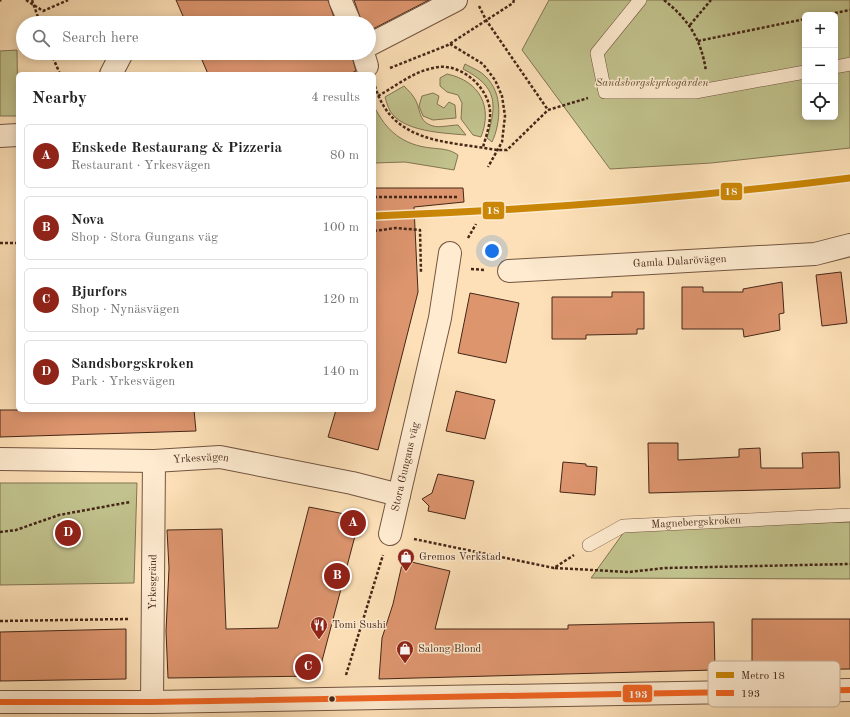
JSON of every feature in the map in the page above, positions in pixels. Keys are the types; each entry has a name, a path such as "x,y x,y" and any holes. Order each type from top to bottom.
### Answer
{"street":[{"path":"340,0 347,16"},
{"path":"372,63 456,0"},
{"path":"112,72 118,60"},
{"path":"0,136 16,135"},
{"name":"Gamla Dalarövägen","path":"510,271 816,254 850,245"},
{"name":"Stora Gungans väg","path":"390,534 440,318 449,261"},
{"name":"Yrkesvägen","path":"0,459 154,461 220,457 352,483 399,495"},
{"name":"Yrkesgränd","path":"152,702 154,461"},
{"path":"840,690 850,690"},
{"path":"0,702 152,702 708,692"}],"lane":[{"path":"640,0 596,53 605,92 695,92 802,73"},
{"path":"838,66 850,64"},
{"name":"Magnebergskroken","path":"589,545 623,526 850,515"}],"path":[{"path":"26,0 43,11 68,0"},
{"path":"32,0 32,4 37,16"},
{"path":"477,0 486,20 548,110"},
{"path":"372,63 450,44 513,3 514,0"},
{"path":"664,0 690,25 703,51 708,89"},
{"path":"690,25 711,0"},
{"path":"838,12 850,10"},
{"path":"698,41 802,20"},
{"path":"450,44 482,64 495,80 502,96 505,116 502,142 488,167"},
{"path":"55,60 59,72"},
{"path":"378,96 422,71 435,67 452,68 469,77 484,90 489,102 491,113 483,148"},
{"path":"376,85 380,103 392,118 407,130 429,138 497,150 507,150 548,110 605,92"},
{"path":"376,197 459,197"},
{"path":"376,231 396,228 420,230 421,275"},
{"path":"0,243 16,243"},
{"path":"449,261 510,271"},
{"path":"0,532 16,530 59,515 154,497"},
{"path":"345,677 390,534 554,568 629,572 665,568 850,564"},
{"path":"554,568 589,545"},
{"path":"0,621 129,619 129,626"}],"green space":[{"name":"Sandsborgskyrkogården","path":"549,0 850,0 850,148 711,163 610,169 522,50"},
{"path":"16,50 17,72 16,72 16,116 0,116 0,51"},
{"path":"465,64 484,75 492,84 495,91 498,100 499,117 492,142 487,138 492,115 492,98 489,90 483,83 463,69"},
{"path":"447,74 458,77 468,83 481,97 485,115 481,137 473,135 461,119 462,103 458,95 447,92 440,86 440,78"},
{"path":"404,86 415,99 421,116 425,122 436,127 458,125 466,135 425,130 404,123 396,118 390,111 385,97"},
{"path":"433,93 439,96 437,104 444,108 449,102 455,105 456,118 433,120 423,116 419,106 422,96"},
{"path":"376,110 384,123 396,135 404,140 421,146 449,150 458,155 454,170 405,162 376,163"},
{"path":"0,483 137,483 134,583 0,585"},
{"path":"850,522 850,579 591,578 624,532 772,524"}],"building":[{"path":"176,0 328,0 334,16 183,16"},
{"path":"354,0 429,0 376,27 376,16 360,16"},
{"path":"202,60 353,60 356,71 354,72 207,72"},
{"path":"376,188 463,188 464,202 414,207 418,292 378,450 328,437 335,412 376,412"},
{"path":"841,272 847,323 822,326 816,275"},
{"path":"782,282 784,313 779,314 780,330 744,337 743,329 682,329 682,287 703,287 703,292 743,292 743,289"},
{"path":"612,292 644,292 644,329 637,329 637,334 586,335 586,339 552,339 552,297 612,297"},
{"path":"470,293 519,303 506,363 458,353"},
{"path":"456,391 495,400 485,439 446,431"},
{"path":"0,410 16,410 16,412 194,412 196,431 0,437"},
{"path":"648,443 678,443 678,460 739,457 739,449 760,448 761,468 803,468 802,453 839,452 840,488 649,493"},
{"path":"563,462 586,464 586,466 597,467 595,495 560,492"},
{"path":"438,474 474,481 465,519 428,511 429,506 422,499 432,493"},
{"path":"309,507 360,517 318,676 168,678 166,631 169,568 167,530 222,529 226,629 278,628"},
{"path":"403,560 450,571 435,629 568,629 568,625 714,622 715,661 708,661 708,670 379,679 382,638 393,604"},
{"path":"752,619 850,619 850,669 840,669 840,661 752,661"},
{"path":"126,629 126,679 0,681 0,632"}],"metro line":[{"name":"18","path":"376,216 553,207 731,192 850,178"}],"transit line":[{"name":"193","path":"840,690 850,690"},
{"name":"193","path":"0,702 152,702 708,692"}],"place":[{"name":"Enskede Restaurang & Pizzeria","path":"353,523"},
{"name":"Sandsborgskroken","path":"68,533"},
{"name":"Gremos Verkstad","path":"406,572"},
{"name":"Nova","path":"337,576"},
{"name":"Tomi Sushi","path":"319,640"},
{"name":"Salong Blond","path":"405,664"},
{"name":"Bjurfors","path":"308,667"}]}
